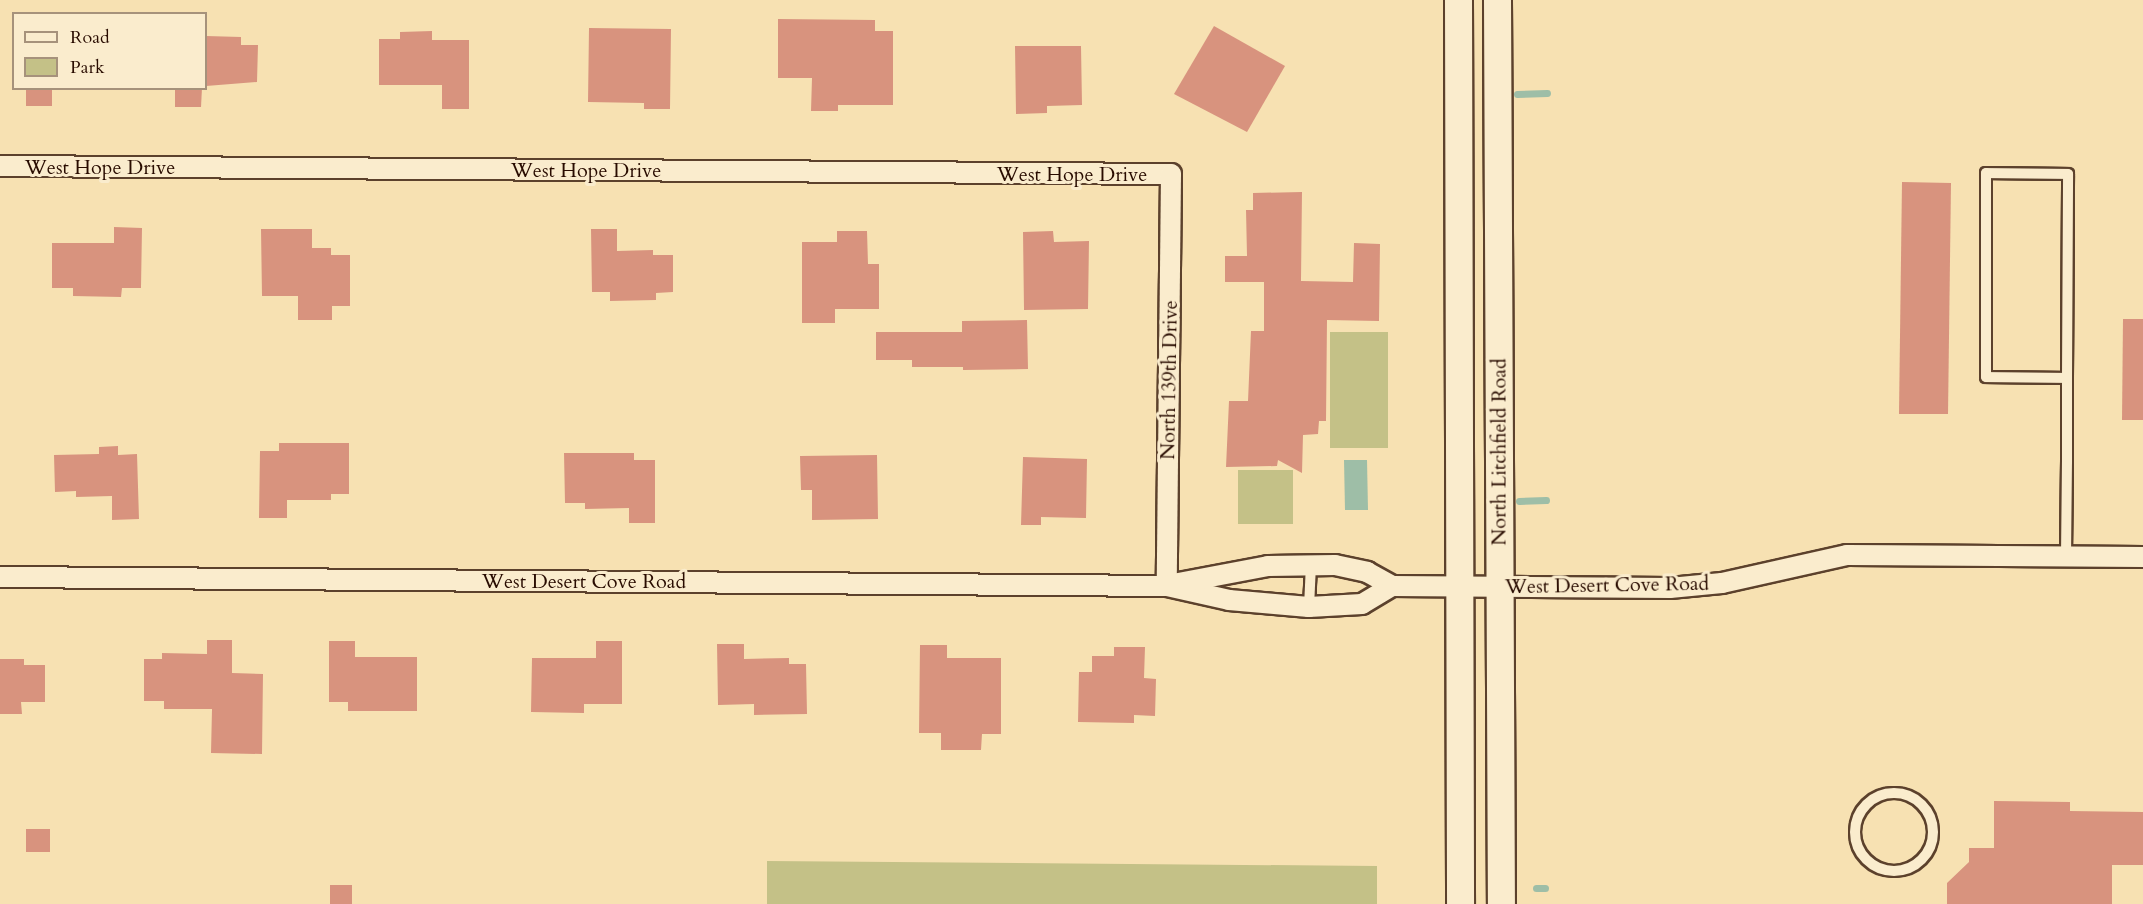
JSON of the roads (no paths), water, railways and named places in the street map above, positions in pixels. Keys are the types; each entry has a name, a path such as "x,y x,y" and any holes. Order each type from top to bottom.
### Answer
{"main road":[{"name":"North Litchfield Road","path":"1458,0 1460,904"},
{"name":"North Litchfield Road","path":"1497,0 1501,904"}],"street":[{"name":"West Hope Drive","path":"0,166 1171,174"},
{"name":"North 139th Drive","path":"1167,586 1171,174"},
{"name":"West Desert Cove Road","path":"1167,586 1232,570 1311,565 1335,565 1366,572 1392,586 1688,587 1847,555 2143,557"},
{"name":"West Desert Cove Road","path":"0,577 1167,586 1228,600 1309,608 1362,604 1392,586"}],"lane":[{"path":"2066,556 2067,378 2068,174 1986,173 1986,377 2067,378"},
{"path":"1309,608 1311,565"},
{"path":"1904,794 1916,799 1932,819 1934,832 1926,856 1904,870 1878,868 1867,861 1857,844 1855,825 1859,812 1878,795 1904,794"}],"waterway":[{"path":"1517,94 1547,93"},
{"path":"1519,501 1546,500"},
{"path":"1536,888 1545,888"}]}
